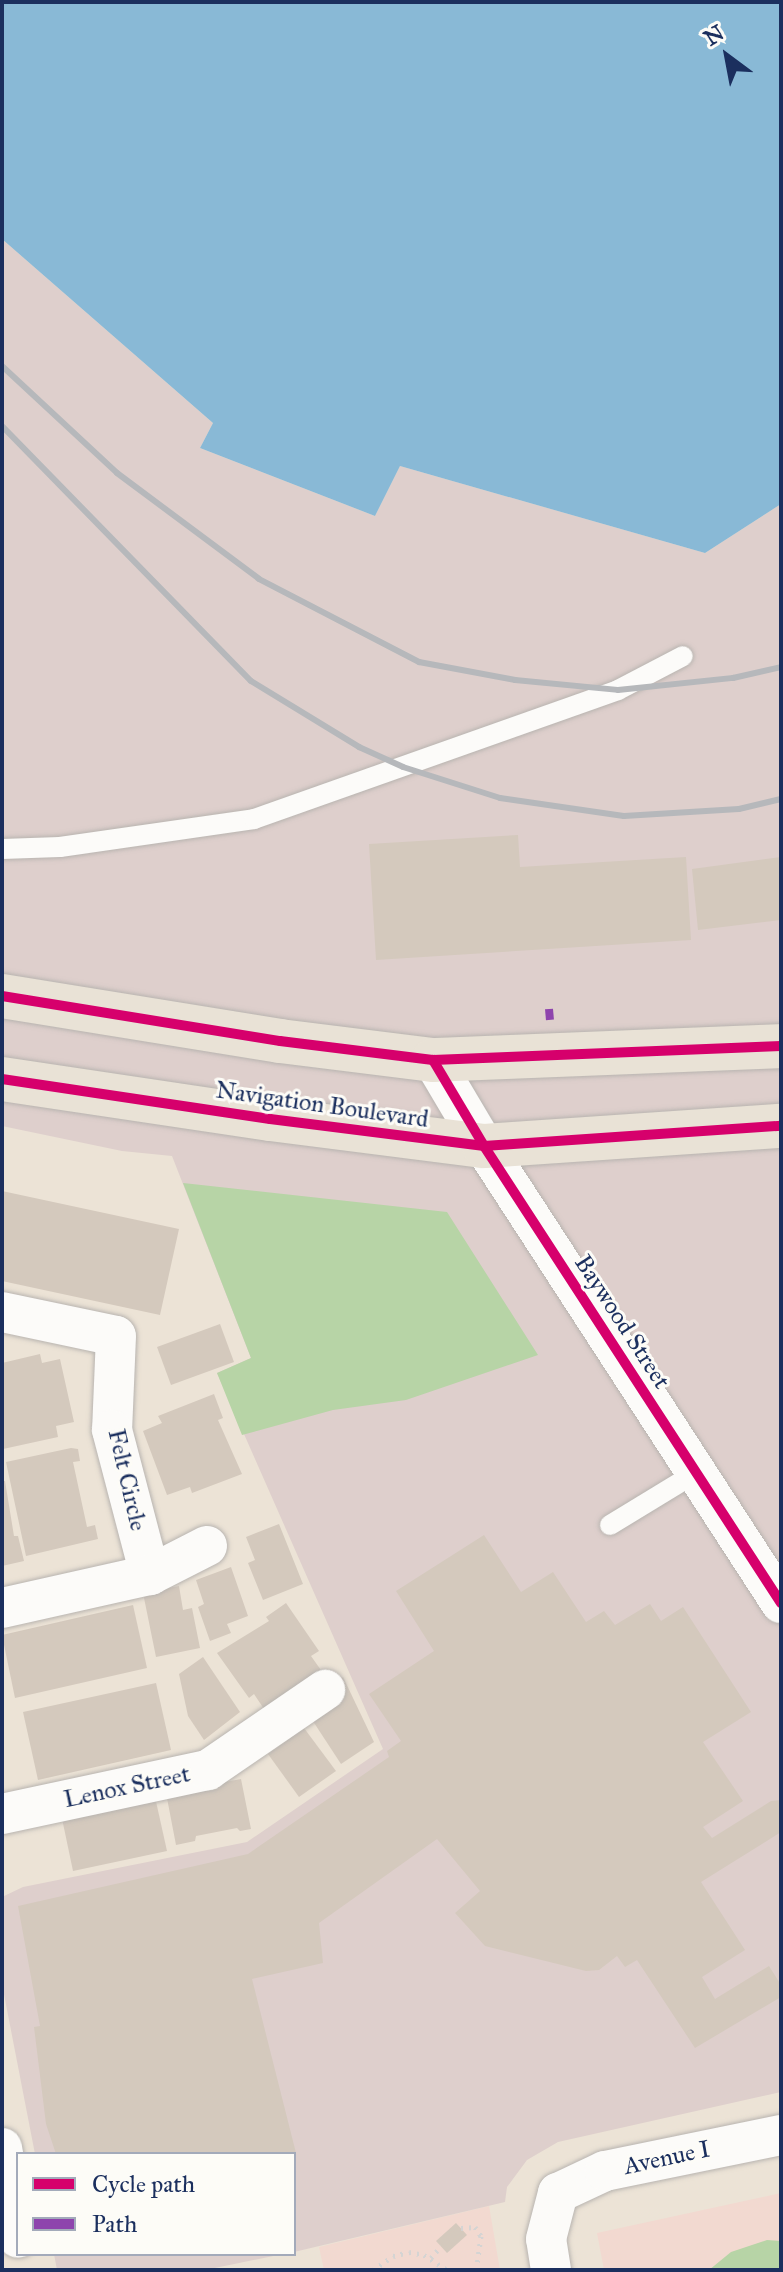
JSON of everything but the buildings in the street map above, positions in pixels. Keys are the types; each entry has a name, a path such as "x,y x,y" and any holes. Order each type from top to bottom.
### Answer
{"main road":[{"path":"2,996 280,1041 433,1060 781,1046"},
{"name":"Navigation Boulevard","path":"2,1079 270,1119 484,1146 781,1126"}],"street":[{"name":"Baywood Street","path":"433,1060 484,1146 781,1603"},
{"name":"Felt Circle","path":"2,1312 116,1336 112,1430 150,1575"},
{"path":"2,1608 150,1575 207,1546"},
{"name":"Lenox Street","path":"2,1814 208,1770 325,1690"},
{"name":"Avenue I","path":"551,2270 546,2239 558,2193 605,2171 781,2135"},
{"path":"2,2148 16,2227"}],"lane":[{"path":"2,849 60,847 254,819 618,690 683,656"},
{"path":"610,1525 697,1472"}],"path":[{"path":"461,2228 475,2227 481,2236 476,2270"},
{"path":"431,2258 441,2246"},
{"path":"373,2270 393,2256 409,2252 431,2258 447,2270"}],"shaded area":[{"path":"2,239 213,423 200,448 375,516 400,466 705,553 781,504 781,2092 558,2142 527,2160 507,2187 505,2202 296,2252 296,2152 35,2152 2,1984 2,1897 23,1887 247,1842 383,1749 217,1373 251,1358 172,1156 122,1151 2,1126"},
{"path":"781,2193 781,2270 604,2270 597,2233"},
{"path":"489,2206 500,2270 324,2270 319,2247"},
{"path":"54,2256 273,2256 205,2270 57,2270"}],"green space":[{"path":"183,1183 447,1212 538,1355 406,1400 333,1410 242,1435 217,1373 251,1358"},
{"path":"767,2240 781,2241 781,2270 709,2270 731,2252"}],"water":[{"path":"2,2 781,2 781,504 705,553 400,466 375,516 200,448 213,423 2,239"}],"railway":[{"path":"2,366 117,473 259,579 419,662 515,680 618,690 733,678 781,667"},
{"path":"2,426 251,681 359,747 403,767 500,798 624,816 739,809 781,799"}],"marked path":[{"path":"549,1009 550,1020"}],"cycle path":[{"path":"2,996 280,1041 433,1060 781,1046"},
{"path":"433,1060 484,1146 781,1603"},
{"path":"2,1079 270,1119 484,1146 781,1126"}]}
